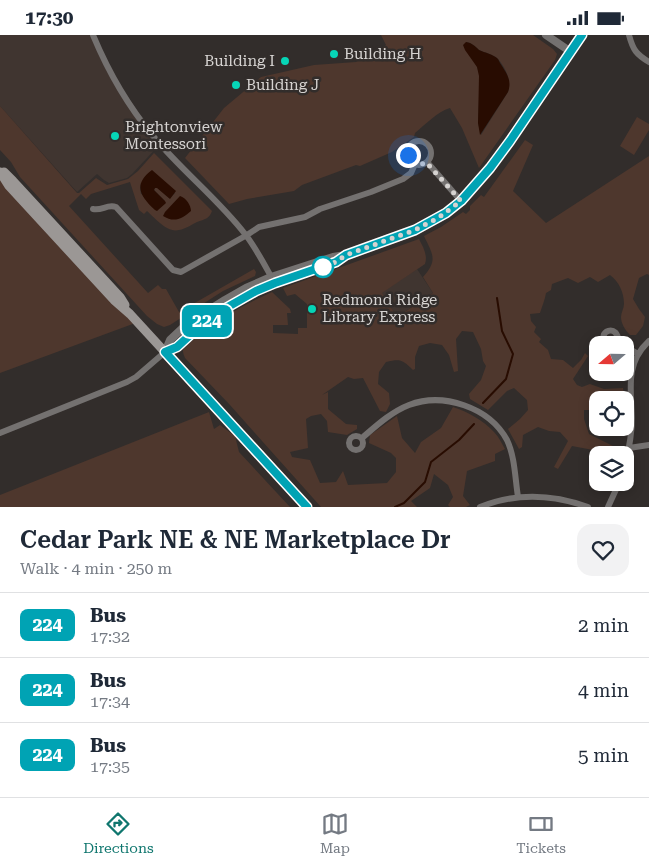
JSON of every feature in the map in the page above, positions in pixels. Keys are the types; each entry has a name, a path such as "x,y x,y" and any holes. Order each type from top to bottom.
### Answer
{"main road":[{"path":"0,170 13,181 120,297 130,314 307,507"}],"street":[{"path":"93,35 115,82 132,109 179,165 232,217 247,235 273,280"},
{"path":"546,35 570,52"},
{"path":"0,433 136,377 165,352 170,340 187,325 225,300 246,289 333,257 346,255 415,230 438,218 461,201 490,168 582,35"},
{"path":"629,35 634,50 649,62"},
{"path":"418,141 425,143 430,149 430,156 423,164 415,164 409,159 408,151 411,144 418,141"},
{"path":"426,162 461,201"},
{"path":"93,209 98,210 109,206 116,207 173,270 177,272 259,227 305,217 320,209 391,184 409,175 415,164"},
{"path":"604,336 610,330 617,333 618,336"},
{"path":"629,446 632,417 630,391 633,367 638,354 649,341"},
{"path":"634,352 638,354"},
{"path":"362,438 389,416 410,405 445,400 464,405 481,413 494,423 506,440 512,452 518,497"},
{"path":"634,447 649,445"},
{"path":"608,507 615,491"},
{"path":"480,507 518,497 543,497 571,501 588,507"}],"shaded area":[{"path":"0,35 93,35 105,63 160,144 127,178 109,183 97,174 77,192 0,106"},
{"path":"381,35 533,35 557,54 555,60 479,168 462,128 450,108 436,115 415,133 414,137 392,152 360,166 356,165 302,185 294,191 229,204 185,158 224,108 261,77 314,65 356,62 386,45","holes":["466,42 498,59 505,70 509,83 508,92 481,135 478,123 480,76"]},
{"path":"466,42 498,59 509,81 508,92 480,135 478,123 479,76 477,67 463,45"},
{"path":"0,106 77,193 96,178 107,185 128,179 154,153 212,211 208,217 186,228 170,229 147,211 144,214 139,210 130,182 91,194 86,199 81,194 69,206 148,293 158,285 162,289 166,289 179,312 254,269 256,272 255,276 223,291 170,325 164,327 157,324 147,316 20,177 11,162 0,150","holes":["141,183 155,188 154,190 165,201 141,194","158,188 175,193 169,198"]},
{"path":"637,117 649,124 649,130 634,155 620,146"},
{"path":"525,140 533,145 513,191 546,223 649,156 649,275 647,274 639,278 633,299 645,317 643,326 636,335 630,335 625,329 621,317 624,306 622,291 610,275 598,282 590,277 578,283 568,278 552,284 551,290 546,293 540,313 530,314 531,321 536,327 534,332 541,339 539,342 548,350 551,359 563,360 573,368 585,353 588,356 573,379 577,385 582,387 590,384 604,389 623,388 624,391 589,391 589,410 584,410 584,419 589,436 593,436 613,446 589,446 589,449 572,446 558,469 554,467 568,441 560,432 538,427 523,435 522,447 519,449 508,429 528,410 527,400 514,388 507,391 488,410 470,399 469,394 481,380 486,366 473,332 462,331 456,339 458,371 454,372 449,355 442,345 430,343 419,346 415,357 415,369 413,370 401,361 386,362 379,372 378,384 389,393 390,404 386,412 380,411 363,378 354,379 348,377 322,395 328,392 328,409 346,424 357,425 357,429 347,435 328,432 327,421 321,414 311,416 306,419 308,448 290,452 292,457 310,460 320,483 336,482 343,471 348,485 387,483 396,472 396,458 391,453 369,443 370,435 397,416 402,438 415,453 421,442 441,428 453,407 470,414 485,424 496,434 505,449 495,454 495,461 467,471 463,496 470,505 466,507 450,507 448,505 453,497 448,485 434,474 430,488 411,501 417,507 321,507 230,405 185,358 183,350 200,334 220,320 272,292 290,309 291,313 287,313 288,325 273,325 273,333 298,334 298,328 307,328 307,304 295,294 287,296 283,288 419,239 425,254 425,264 382,293 397,317 433,293 423,277 432,262 432,253 424,236 463,212 466,214 470,210 470,206 481,195 484,197"},
{"path":"152,170 176,191 170,199 155,188 154,190 166,203 157,211 143,196 140,186 146,175"},
{"path":"0,172 138,322 0,373"},
{"path":"180,196 188,202 191,211 174,220 163,216 165,212"},
{"path":"417,269 433,293 397,317 381,293"},
{"path":"209,412 214,429 220,425 235,436 239,452 290,507 0,507 0,495"}],"waterway":[{"path":"483,403 506,379 513,354 502,331 497,298"},
{"path":"395,507 404,503 425,482 431,462 459,440 474,424"}],"bus line":[{"name":"224","path":"307,507 165,352 177,347 201,325 219,312 256,291 336,262 346,255 399,237 430,223 446,213 477,185 490,168 582,35"}],"place":[{"name":"Building H","path":"334,54"},
{"name":"Building I","path":"285,61"},
{"name":"Building J","path":"236,85"},
{"name":"Brightonview Montessori","path":"115,136"},
{"name":"Redmond Ridge Library Express","path":"312,309"}],"route":[{"path":"323,267 320,267 336,262 346,255 415,230 446,213 461,201 426,162 419,165 415,164 409,159 408,155"}]}
